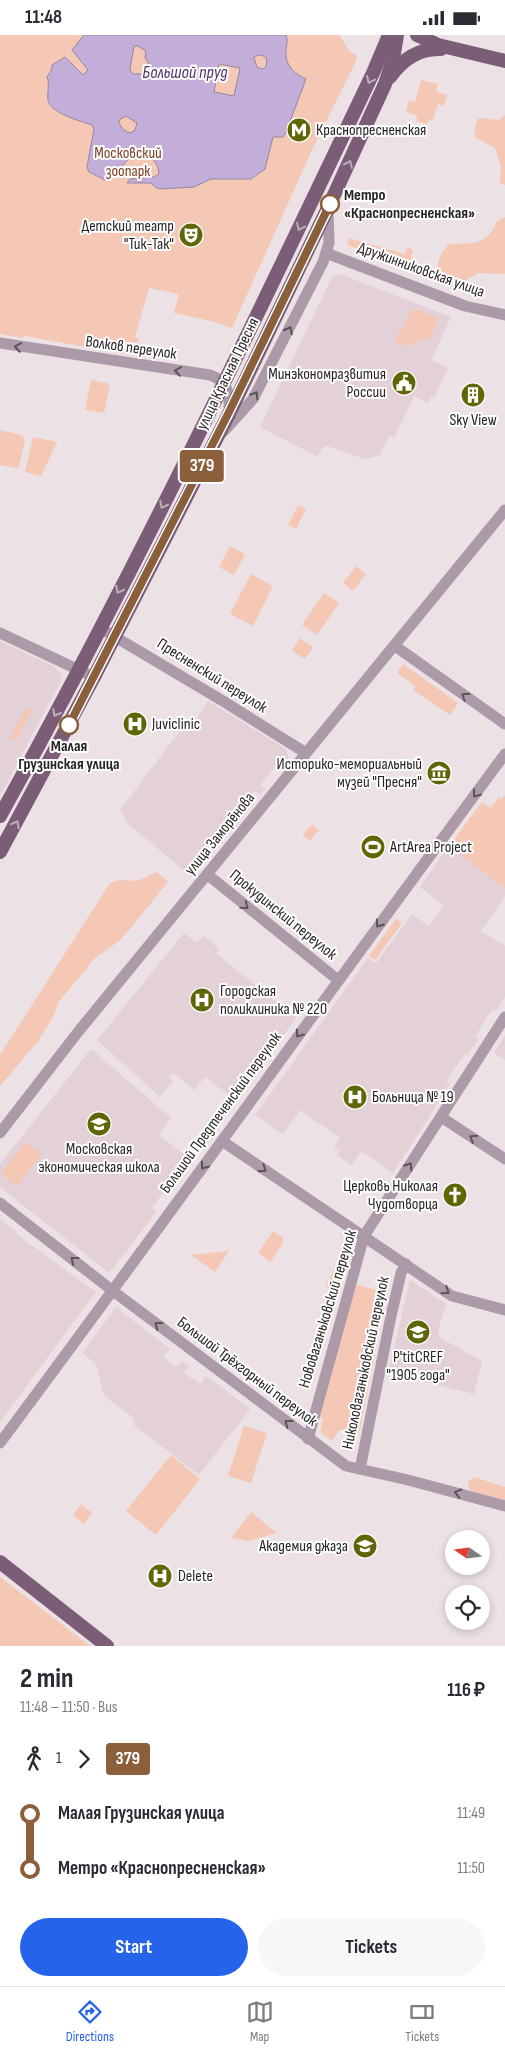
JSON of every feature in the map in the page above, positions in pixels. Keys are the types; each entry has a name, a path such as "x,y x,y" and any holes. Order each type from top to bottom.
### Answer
{"main road":[{"name":"улица Красная Пресня","path":"0,816 79,670 224,383 319,187 389,35"},
{"name":"улица Красная Пресня","path":"0,853 115,637 228,414 328,208 385,84 393,60 397,35"},
{"path":"418,35 429,42 451,49 505,61"},
{"path":"385,84 402,63 414,54 427,49 451,49"},
{"path":"0,1562 107,1646"}],"street":[{"path":"215,440 253,399 326,253 329,243 328,208"},
{"name":"Дружинниковская улица","path":"326,253 465,306 505,315"},
{"name":"Волков переулок","path":"0,343 210,375 224,383"},
{"path":"224,383 230,399 228,414"},
{"name":"улица Заморёнова","path":"0,1133 78,1032 505,510"},
{"name":"Пресненский переулок","path":"100,628 306,753"},
{"path":"0,633 94,677"},
{"path":"395,646 505,724"},
{"name":"Большой Предтеченский переулок","path":"0,1443 505,754"},
{"name":"Прокудинский переулок","path":"208,875 338,980"},
{"name":"Нововаганьковский переулок","path":"308,1439 364,1236 505,1017"},
{"path":"441,1117 505,1159"},
{"path":"222,1141 452,1296 505,1310"},
{"name":"Большой Трёхгорный переулок","path":"0,1203 113,1291 346,1466 408,1480 505,1506"},
{"name":"Николоваганьковский переулок","path":"360,1469 391,1316 401,1273 406,1264"}],"shaded area":[{"path":"340,274 451,317 431,360 448,368 434,398 431,397 428,403 414,396 394,438 389,436 380,455 365,459 327,446 322,448 318,457 260,427 332,277"},
{"path":"0,641 53,666 62,675 60,683 0,796"},
{"path":"208,701 286,749 289,758 286,764 281,760 260,785 265,789 260,795 255,791 231,820 236,825 231,830 225,826 213,842 218,846 202,865 197,861 187,873 127,823 120,810 182,728 188,732"},
{"path":"449,846 505,889 505,896 481,931 505,946 505,997 497,1010 492,1010 487,1017 475,1037 479,1039 467,1055 465,1054 446,1081 450,1084 393,1173 361,1151 351,1165 337,1155 340,1151 334,1147 340,1138 300,1110 283,1134 255,1115 368,958 376,963 412,914 429,926 444,906 420,887"},
{"name":"Городская поликлиника № 220","path":"184,933 197,943 203,935 219,949 216,953 296,1018 236,1101 205,1077 194,1090 173,1073 169,1078 173,1081 160,1097 97,1040"},
{"path":"505,1035 505,1060 494,1053"},
{"path":"91,1049 171,1118 159,1135 193,1161 186,1171 181,1168 152,1208 156,1212 111,1271 108,1272 0,1187 0,1164"},
{"path":"0,1219 17,1232 16,1234 96,1292 0,1422"},
{"name":"P'titCREF \"1905 года\"","path":"410,1280 446,1304 439,1327 439,1337 482,1361 474,1394 388,1373"},
{"path":"116,1307 170,1349 163,1357 176,1367 182,1361 189,1366 184,1373 200,1384 206,1376 250,1409 199,1475 134,1425 135,1419 104,1396 96,1364 82,1353"}],"green space":[{"name":"Московский зоопарк","path":"0,35 339,35 350,52 355,54 357,59 312,150 232,328 211,321 174,313 179,294 149,288 135,337 139,338 138,343 132,342 129,355 25,336 22,338 0,334"},
{"path":"421,80 438,84 436,92 447,95 444,106 438,104 433,120 429,119 427,124 416,121 418,116 406,112 409,100 415,102"},
{"path":"505,115 505,185 500,184 501,167 495,148 476,138 474,131 478,118 499,120"},
{"path":"505,217 505,274 479,273 462,282 448,278 437,267 441,254 449,244 478,242 488,235 497,221"},
{"path":"349,238 405,254 408,247 413,251 409,266 347,245"},
{"path":"416,309 438,318 432,335 425,341 416,341 408,346 402,345 394,339 406,324 412,310"},
{"path":"91,380 110,384 104,413 85,410"},
{"path":"0,430 21,435 25,439 19,466 16,468 0,465"},
{"path":"33,437 57,442 41,476 25,472"},
{"path":"298,505 306,509 296,529 288,525"},
{"path":"230,546 245,554 234,575 219,567"},
{"path":"356,566 366,574 353,591 343,583"},
{"path":"251,574 273,586 253,626 230,614"},
{"path":"324,593 339,603 317,635 302,625"},
{"path":"300,638 313,647 305,659 292,651"},
{"path":"403,664 458,703 450,715 413,690 415,686 397,673"},
{"path":"26,708 32,711 16,741 10,738"},
{"path":"505,795 505,889 449,846 482,802 491,808 499,797 502,799"},
{"path":"312,824 319,830 310,841 303,835"},
{"path":"157,872 168,882 119,941 95,958 58,1003 53,1017 38,1041 0,1086 0,1055 110,883 120,880 137,881"},
{"path":"396,919 402,923 375,960 369,956"},
{"path":"26,1142 42,1154 17,1186 1,1173"},
{"path":"273,1231 283,1238 283,1243 270,1262 258,1253"},
{"path":"352,1243 354,1243 339,1294 334,1293 325,1285"},
{"path":"229,1251 215,1272 191,1255"},
{"path":"354,1284 387,1293 359,1434 339,1430 332,1441 320,1432 323,1418 319,1417"},
{"path":"244,1426 267,1433 251,1483 228,1476"},
{"path":"171,1455 200,1479 156,1535 126,1511"},
{"path":"474,1477 505,1487 505,1501 471,1491 468,1486 469,1481"},
{"path":"81,1504 92,1513 84,1524 73,1515"},
{"path":"251,1512 277,1533 248,1541 231,1538"},
{"path":"0,1577 90,1646 0,1646"}],"water":[{"name":"Большой пруд","path":"84,35 286,35 286,59 295,73 306,79 286,132 283,137 273,137 265,169 251,179 211,179 194,187 160,189 151,183 127,183 130,179 154,177 159,174 153,159 137,153 128,159 114,175 105,180 89,172 87,167 94,129 92,125 60,113 50,105 48,100 47,77 52,65 65,57 83,75 88,70 72,50","holes":["134,46 138,46 146,51 145,58 153,70 151,74 133,74 130,70","262,55 267,59 266,67 262,69 257,67 255,56","219,64 240,68 234,96 214,92","126,116 137,123 135,130 130,133 126,131 121,126 119,120"]}],"bus line":[{"name":"379","path":"69,725 245,381 330,204"}],"place":[{"name":"Краснопресненская","path":"299,130"},
{"name":"Метро «Краснопресненская»","path":"330,204"},
{"name":"Детский театр \"Тик-Так\"","path":"191,235"},
{"name":"Минэкономразвития России","path":"404,383"},
{"name":"Sky View","path":"473,395"},
{"name":"Juviclinic","path":"135,724"},
{"name":"Малая Грузинская улица","path":"69,725"},
{"name":"Историко-мемориальный музей \"Пресня\"","path":"439,773"},
{"name":"ArtArea Project","path":"373,847"},
{"name":"Городская поликлиника № 220","path":"202,1000"},
{"name":"Больница № 19","path":"355,1097"},
{"name":"Московская экономическая школа","path":"99,1124"},
{"name":"Церковь Николая Чудотворца","path":"455,1195"},
{"name":"P'titCREF \"1905 года\"","path":"418,1332"},
{"name":"Академия джаза","path":"365,1546"},
{"name":"Delete","path":"160,1576"}]}
